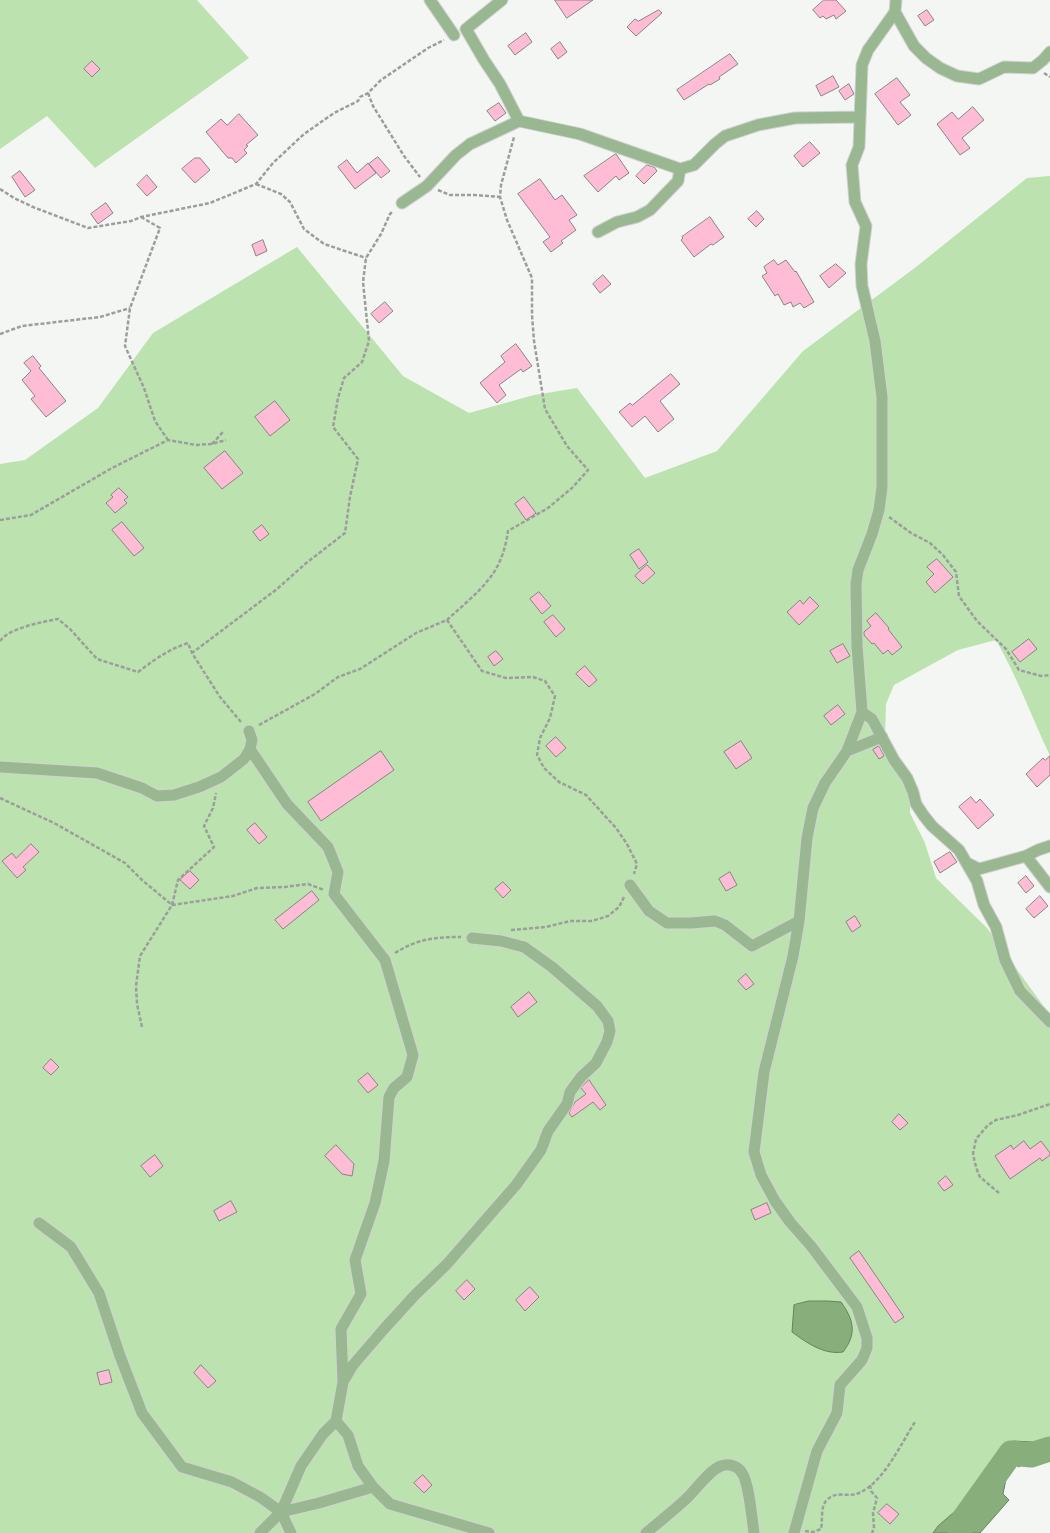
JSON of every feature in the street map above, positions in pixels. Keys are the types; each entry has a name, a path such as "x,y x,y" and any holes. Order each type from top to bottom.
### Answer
{"street":[{"path":"430,0 454,35"},
{"path":"502,0 466,29 500,84 518,121"},
{"path":"795,1532 817,1451 837,1413 840,1385 862,1360 865,1354 867,1338 857,1307 775,1201 762,1175 754,1152 764,1072 789,970 799,921 807,838 813,808 825,783 847,751 862,712 857,646 856,584 858,570 872,534 879,510 882,487 882,397 875,342 862,286 861,264 866,226 856,202 852,165 859,147 862,65 868,50 895,12 896,0"},
{"path":"895,12 914,46 926,58 940,68 956,76 979,79 1004,67 1033,68 1050,52"},
{"path":"402,203 427,186 456,155 470,144 518,121 580,134 680,169 694,165 715,144 726,136 758,125 795,118 859,117"},
{"path":"598,232 617,222 637,217 650,210 678,181 680,169"},
{"path":"862,712 872,719 907,778 916,804 924,816 932,826 959,850 978,881 984,905 996,927 1006,960 1020,991 1050,1022"},
{"path":"0,767 97,773 142,788 157,796 174,795 199,787 220,777 244,759 250,749 252,740 249,731"},
{"path":"847,751 882,737"},
{"path":"250,749 287,804 328,847 338,872 334,894 385,960 413,1055 407,1077 394,1088 389,1097 384,1161 375,1203 355,1260 360,1294 341,1329 343,1382 336,1421 323,1434 301,1466 281,1512 260,1533"},
{"path":"966,862 979,869 1026,856 1050,846"},
{"path":"1026,856 1050,887"},
{"path":"630,885 649,911 667,923 715,921 725,925 752,946 799,921"},
{"path":"343,1382 353,1365 384,1329 414,1296 447,1264 516,1185 541,1150 548,1131 567,1104 570,1092 581,1077 596,1063 607,1042 610,1031 608,1021 597,1006 552,967 524,947 501,941 472,938"},
{"path":"38,1223 71,1247 99,1294 120,1356 142,1413 182,1467 232,1482 260,1497 281,1512 291,1533"},
{"path":"336,1421 348,1435 358,1466 373,1487 390,1504 489,1533"},
{"path":"646,1533 686,1499 713,1471 720,1466 728,1464 736,1466 746,1481 754,1533"},
{"path":"281,1512 319,1503 373,1487"}],"path":[{"path":"0,189 33,207 88,228 131,221 141,217 210,203 256,184 273,163 304,134 334,113 358,101 360,97 368,93 381,80 438,42 454,35"},
{"path":"368,93 373,106 404,156 427,186 450,195 475,194 500,197"},
{"path":"0,641 4,636 36,623 58,620 70,629 98,659 138,672 170,650 188,643 192,652 220,696 249,731 315,694 338,677 360,668 416,633 447,620 469,600 492,575 505,548 508,531 548,508 572,488 588,470 567,446 545,409 534,341 532,278 506,220 500,197 508,157 518,121"},
{"path":"256,184 281,194 290,202 304,229 324,244 366,258"},
{"path":"192,652 277,589 305,564 345,533 350,497 358,459 333,427 338,398 344,378 362,362 369,341 363,282 366,258 381,234 390,214 402,203"},
{"path":"141,217 160,228 130,308 125,346 144,388 155,421 168,440"},
{"path":"0,334 22,326 100,316 130,308"},
{"path":"212,444 223,432"},
{"path":"0,520 31,515 112,468 168,440 196,444 212,444 226,440"},
{"path":"879,510 911,533 930,543 943,555 956,572 959,596 977,621 1006,649 1019,670 1042,676 1050,675"},
{"path":"447,620 482,671 506,678 533,677 545,681 555,696 550,718 540,738 537,755 544,768 559,782 586,795 616,828 627,844 637,864 630,885 619,907 608,916 592,921 570,921 546,927 509,930"},
{"path":"142,1026 137,1004 136,986 140,956 172,905 178,880 214,847 204,826 213,808 215,794 221,788"},
{"path":"0,798 54,823 125,863 142,880 172,905 234,896 256,888 285,888 308,884 334,894"},
{"path":"385,960 410,944 440,937 472,938"},
{"path":"999,1193 980,1177 978,1173 973,1154 976,1139 988,1125 996,1120 1018,1115 1050,1104"},
{"path":"795,1532 813,1532 821,1529 823,1505 832,1495 859,1493 877,1480 915,1422"},
{"path":"870,1485 871,1491 877,1498 873,1513 874,1528 872,1533"}],"shaded area":[{"path":"0,0 197,0 249,58 95,168 47,116 0,149"},
{"path":"1050,176 1050,756 1018,683 996,640 958,650 894,685 886,704 885,736 907,778 910,813 925,843 936,878 987,928 1050,1015 1050,1439 1032,1442 1013,1441 969,1499 938,1526 933,1533 0,1533 0,464 25,460 98,408 153,333 297,247 403,376 469,413 534,395 577,388 645,478 717,451 803,351 916,267 1027,178"},
{"path":"809,1301 841,1302 849,1315 852,1327 850,1339 843,1352 829,1352 822,1350 792,1332 794,1305"},
{"path":"1050,1439 1050,1455 1034,1459 1018,1467 1014,1452 1008,1458 1003,1494 1009,1500 980,1533 933,1533 938,1526 969,1499 1013,1441 1032,1442"}],"building":[{"path":"555,0 593,0 567,18"},
{"path":"824,0 836,0 846,11 836,19 834,15 826,19 823,16 820,18 813,10"},
{"path":"659,10 662,13 636,36 627,27 635,19 638,21"},
{"path":"927,10 934,20 925,26 918,16"},
{"path":"526,33 532,42 515,55 508,46"},
{"path":"560,42 567,52 558,59 551,49"},
{"path":"730,54 738,64 719,77 720,79 710,85 709,84 684,100 677,90"},
{"path":"92,61 100,69 92,77 84,69"},
{"path":"833,76 839,87 821,96 816,86"},
{"path":"897,78 910,95 900,102 911,115 898,125 875,94"},
{"path":"849,84 854,94 845,100 839,91"},
{"path":"499,103 506,113 495,121 487,111"},
{"path":"973,107 984,120 962,138 970,148 960,155 937,124 952,112 958,119"},
{"path":"239,114 258,135 246,145 248,146 244,150 247,153 236,163 232,158 228,158 206,132 221,119 227,125"},
{"path":"810,142 820,153 803,167 794,156"},
{"path":"616,154 629,173 619,180 616,176 598,192 584,176"},
{"path":"378,157 390,171 381,178 369,164"},
{"path":"195,158 200,158 210,170 195,183 182,169"},
{"path":"347,160 357,173 368,163 376,173 355,189 338,167"},
{"path":"647,165 654,167 657,171 644,184 636,176"},
{"path":"20,171 35,190 25,197 12,177"},
{"path":"147,175 157,187 147,196 137,185"},
{"path":"540,179 555,200 562,195 577,215 569,220 576,230 561,241 563,243 551,252 543,242 550,237 518,194"},
{"path":"106,203 113,213 98,224 91,214"},
{"path":"757,211 764,219 756,227 748,219"},
{"path":"710,217 724,237 713,245 711,244 694,257 681,240 683,238 682,237"},
{"path":"263,240 267,251 256,256 252,245"},
{"path":"774,260 778,265 786,260 795,272 796,271 814,302 804,308 800,303 793,307 791,302 784,305 778,294 775,296 762,276 767,273 764,267"},
{"path":"836,264 846,273 829,288 820,276"},
{"path":"603,275 611,284 600,293 593,284"},
{"path":"385,302 393,311 379,323 371,314"},
{"path":"516,344 532,366 523,372 521,369 499,385 506,395 497,403 480,383 505,362 501,356"},
{"path":"33,356 41,366 39,368 66,401 46,417 31,399 35,396 22,380 31,371 24,363"},
{"path":"671,374 680,384 660,401 674,419 658,432 645,416 632,427 619,412 630,403 632,405"},
{"path":"275,401 290,420 270,436 255,417"},
{"path":"225,451 243,473 222,489 204,468"},
{"path":"119,488 128,497 124,500 127,503 115,513 106,503 113,497 111,495"},
{"path":"524,497 536,513 526,520 515,504"},
{"path":"122,522 144,548 134,556 112,530"},
{"path":"262,525 269,534 260,541 253,532"},
{"path":"639,549 648,562 639,569 630,555"},
{"path":"937,559 953,577 935,593 926,582 934,574 927,567"},
{"path":"647,565 655,573 643,584 635,576"},
{"path":"539,592 551,606 542,614 530,599"},
{"path":"810,597 819,606 799,625 787,612 800,600 803,604"},
{"path":"876,613 889,628 888,629 902,647 892,655 888,650 883,654 874,643 872,644 864,635 864,632 871,626 867,621"},
{"path":"553,615 565,629 556,637 544,622"},
{"path":"1029,639 1037,649 1020,662 1012,652"},
{"path":"843,644 850,656 837,663 830,651"},
{"path":"496,651 503,659 494,666 488,657"},
{"path":"585,666 597,680 589,687 576,674"},
{"path":"838,705 845,714 831,725 824,716"},
{"path":"556,737 566,748 556,757 546,746"},
{"path":"741,741 752,758 736,769 724,752"},
{"path":"879,746 884,756 879,759 873,750"},
{"path":"381,751 394,770 321,821 308,802"},
{"path":"1050,756 1050,775 1037,787 1026,774 1043,758 1045,760"},
{"path":"971,797 976,803 980,799 994,815 978,829 959,807"},
{"path":"255,823 267,837 259,844 247,830"},
{"path":"31,844 39,852 23,867 26,870 17,878 2,861 12,853 16,858"},
{"path":"950,852 957,862 940,873 934,862"},
{"path":"190,871 199,880 190,889 180,880"},
{"path":"730,872 737,885 726,891 719,879"},
{"path":"1026,876 1034,886 1026,893 1018,883"},
{"path":"503,882 511,890 503,898 495,889"},
{"path":"312,891 319,900 283,929 275,920"},
{"path":"1040,896 1048,906 1034,918 1026,909"},
{"path":"855,916 861,926 852,932 846,922"},
{"path":"746,974 754,984 746,990 738,981"},
{"path":"529,992 537,1002 518,1017 511,1007"},
{"path":"51,1059 59,1067 51,1075 43,1068"},
{"path":"368,1073 378,1085 368,1093 358,1081"},
{"path":"589,1080 606,1105 600,1110 593,1102 572,1117 569,1113 575,1102 586,1094 581,1088"},
{"path":"899,1114 908,1123 900,1130 892,1122"},
{"path":"1024,1141 1030,1149 1041,1141 1050,1155 1042,1161 1040,1158 1010,1179 995,1156 1011,1145 1013,1149"},
{"path":"336,1145 354,1164 352,1176 342,1174 325,1156"},
{"path":"155,1155 163,1166 150,1177 141,1166"},
{"path":"946,1176 953,1185 944,1191 938,1183"},
{"path":"231,1201 237,1212 219,1221 214,1211"},
{"path":"767,1203 771,1213 755,1220 751,1210"},
{"path":"859,1251 904,1317 895,1323 850,1258"},
{"path":"467,1280 475,1289 464,1300 456,1291"},
{"path":"530,1287 539,1297 525,1311 516,1300"},
{"path":"201,1365 216,1381 208,1388 194,1373"},
{"path":"109,1370 112,1382 100,1385 97,1373"},
{"path":"423,1475 432,1485 424,1493 414,1483"},
{"path":"887,1504 899,1514 890,1524 878,1513"}],"waterway":[{"path":"960,1533 961,1523 1011,1453 1031,1455 1050,1449"}]}
